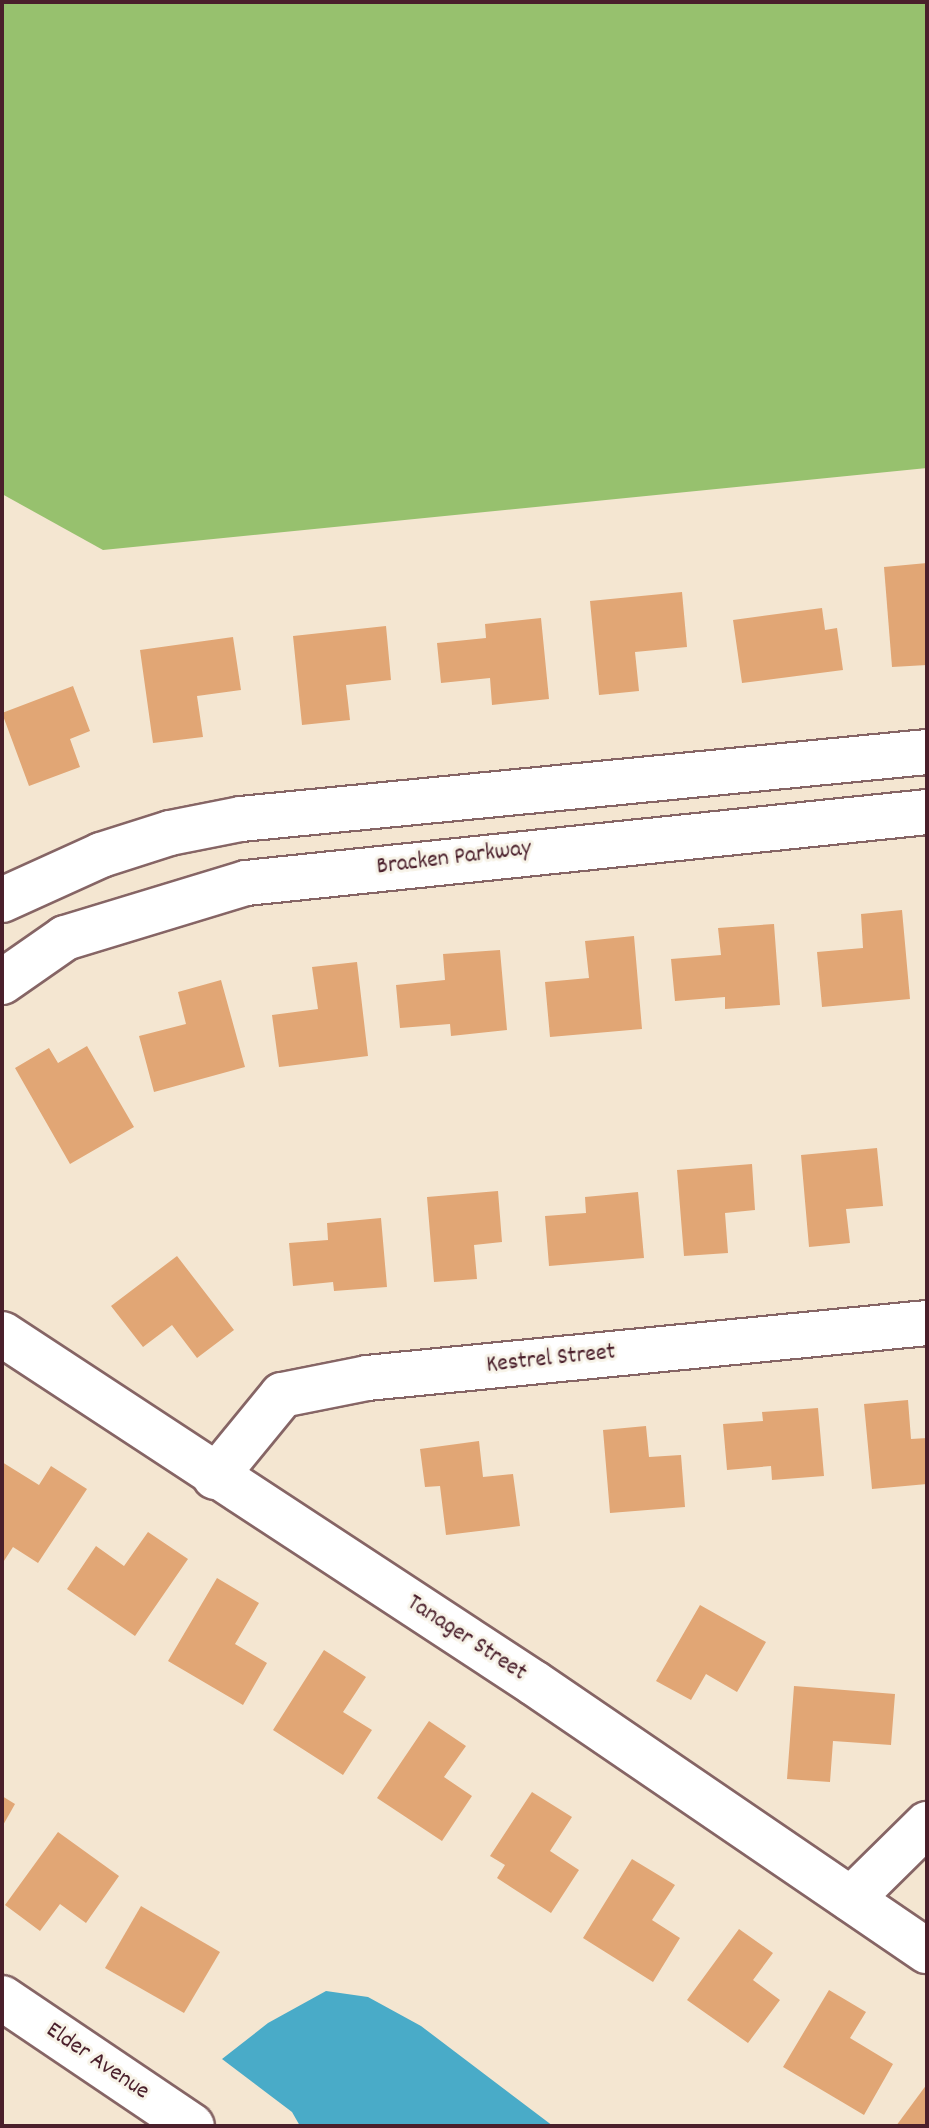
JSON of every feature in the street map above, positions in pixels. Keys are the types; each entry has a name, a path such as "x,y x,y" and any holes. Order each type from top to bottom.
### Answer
{"street":[{"path":"2,900 101,855 170,833 241,819 927,752"},
{"name":"Bracken Parkway","path":"2,982 65,938 246,883 927,812"},
{"name":"Kestrel Street","path":"215,1477 282,1395 367,1378 927,1323"},
{"name":"Tanager Street","path":"2,1334 215,1477 534,1683 927,1951"},
{"path":"851,1899 927,1824"},
{"name":"Elder Avenue","path":"2,1998 192,2126"}],"green space":[{"path":"2,2 927,2 927,468 103,550 2,494"}],"water":[{"path":"326,1991 368,1997 421,2026 553,2126 300,2126 292,2112 222,2059 268,2023"}],"building":[{"path":"927,563 927,665 892,667 884,567"},
{"path":"682,592 687,647 635,652 639,691 599,695 590,601"},
{"path":"822,608 825,630 837,628 843,670 742,683 733,620"},
{"path":"541,618 549,699 492,705 490,678 441,683 437,643 486,638 485,624"},
{"path":"386,626 391,680 346,685 350,720 302,725 293,636"},
{"path":"233,637 241,690 197,696 203,737 153,743 140,650"},
{"path":"73,686 90,731 70,739 80,767 29,786 2,713"},
{"path":"902,910 910,999 822,1007 817,952 863,948 861,914"},
{"path":"774,924 780,1005 725,1009 725,997 675,1001 671,959 721,955 718,928"},
{"path":"634,936 642,1029 550,1037 545,982 589,978 585,941"},
{"path":"500,950 507,1030 451,1036 450,1024 400,1028 396,985 445,980 443,954"},
{"path":"357,962 368,1056 279,1067 272,1015 318,1009 312,967"},
{"path":"221,980 245,1067 154,1092 139,1036 186,1024 178,992"},
{"path":"87,1046 134,1127 70,1164 15,1068 49,1048 58,1063"},
{"path":"877,1148 883,1206 846,1209 850,1243 809,1247 801,1155"},
{"path":"752,1164 755,1210 725,1213 728,1253 684,1256 677,1170"},
{"path":"498,1191 502,1242 474,1245 477,1279 434,1282 427,1197"},
{"path":"638,1192 644,1258 549,1266 545,1216 586,1213 585,1197"},
{"path":"381,1218 387,1287 334,1291 333,1282 293,1286 289,1243 328,1240 327,1223"},
{"path":"177,1256 234,1330 197,1358 172,1325 143,1347 111,1306"},
{"path":"908,1400 911,1439 927,1438 927,1484 872,1489 864,1404"},
{"path":"818,1408 824,1476 772,1480 771,1466 727,1470 723,1424 763,1421 762,1412"},
{"path":"646,1426 649,1457 681,1455 685,1507 610,1513 603,1430"},
{"path":"479,1441 483,1477 513,1474 520,1526 446,1535 440,1486 425,1487 420,1449"},
{"path":"2,1462 39,1485 51,1466 87,1489 38,1563 13,1547 2,1564"},
{"path":"148,1532 188,1559 135,1636 67,1589 96,1546 124,1566"},
{"path":"217,1578 259,1603 235,1644 267,1663 243,1705 168,1661"},
{"path":"700,1605 766,1642 737,1692 706,1674 691,1700 656,1681"},
{"path":"324,1650 366,1677 343,1712 372,1730 343,1775 273,1730"},
{"path":"794,1686 895,1694 891,1745 833,1741 830,1782 787,1779"},
{"path":"429,1721 466,1746 444,1777 472,1796 442,1841 377,1798"},
{"path":"532,1792 572,1817 550,1851 579,1870 551,1913 497,1878 505,1865 490,1856"},
{"path":"2,1796 15,1804 2,1827"},
{"path":"58,1832 119,1876 86,1923 60,1904 40,1931 5,1905"},
{"path":"632,1859 675,1885 652,1920 680,1938 653,1982 583,1938"},
{"path":"141,1906 220,1952 184,2013 105,1968"},
{"path":"739,1929 773,1953 753,1980 780,2000 748,2043 687,2000"},
{"path":"829,1990 866,2012 850,2038 893,2064 864,2115 783,2067"},
{"path":"927,2084 927,2126 896,2126"}]}
